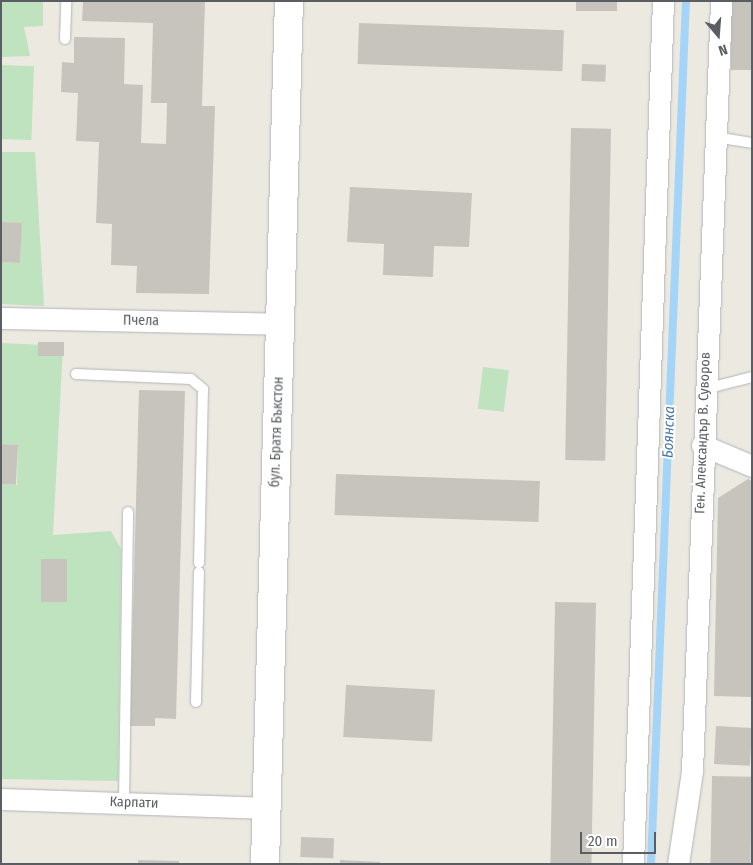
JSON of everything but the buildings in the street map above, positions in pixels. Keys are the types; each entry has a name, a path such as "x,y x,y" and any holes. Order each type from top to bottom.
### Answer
{"street":[{"name":"бул. Братя Бъкстон","path":"265,864 289,1"},
{"path":"633,864 663,1"},
{"name":"Ген. Александър В. Суворов","path":"678,864 692,771 704,389 721,1"},
{"name":"Пчела","path":"1,318 280,324"},
{"path":"702,445 752,466"},
{"name":"Карпати","path":"1,799 267,808"}],"lane":[{"path":"65,39 66,1"},
{"path":"715,137 752,143"},
{"path":"76,374 191,379 203,389 196,702"},
{"path":"704,389 752,377"},
{"path":"124,803 128,512"}],"green space":[{"path":"1,1 43,1 43,26 24,27 30,56 1,57"},
{"path":"1,65 34,66 31,140 1,139"},
{"path":"1,152 35,152 44,306 1,304 1,262 20,263 21,223 1,222"},
{"path":"1,343 63,346 53,535 111,531 121,549 118,781 1,779 1,484 17,485 18,445 1,444"},
{"path":"483,367 509,370 504,412 478,409"}],"waterway":[{"name":"Боянска","path":"651,864 686,1"}]}
